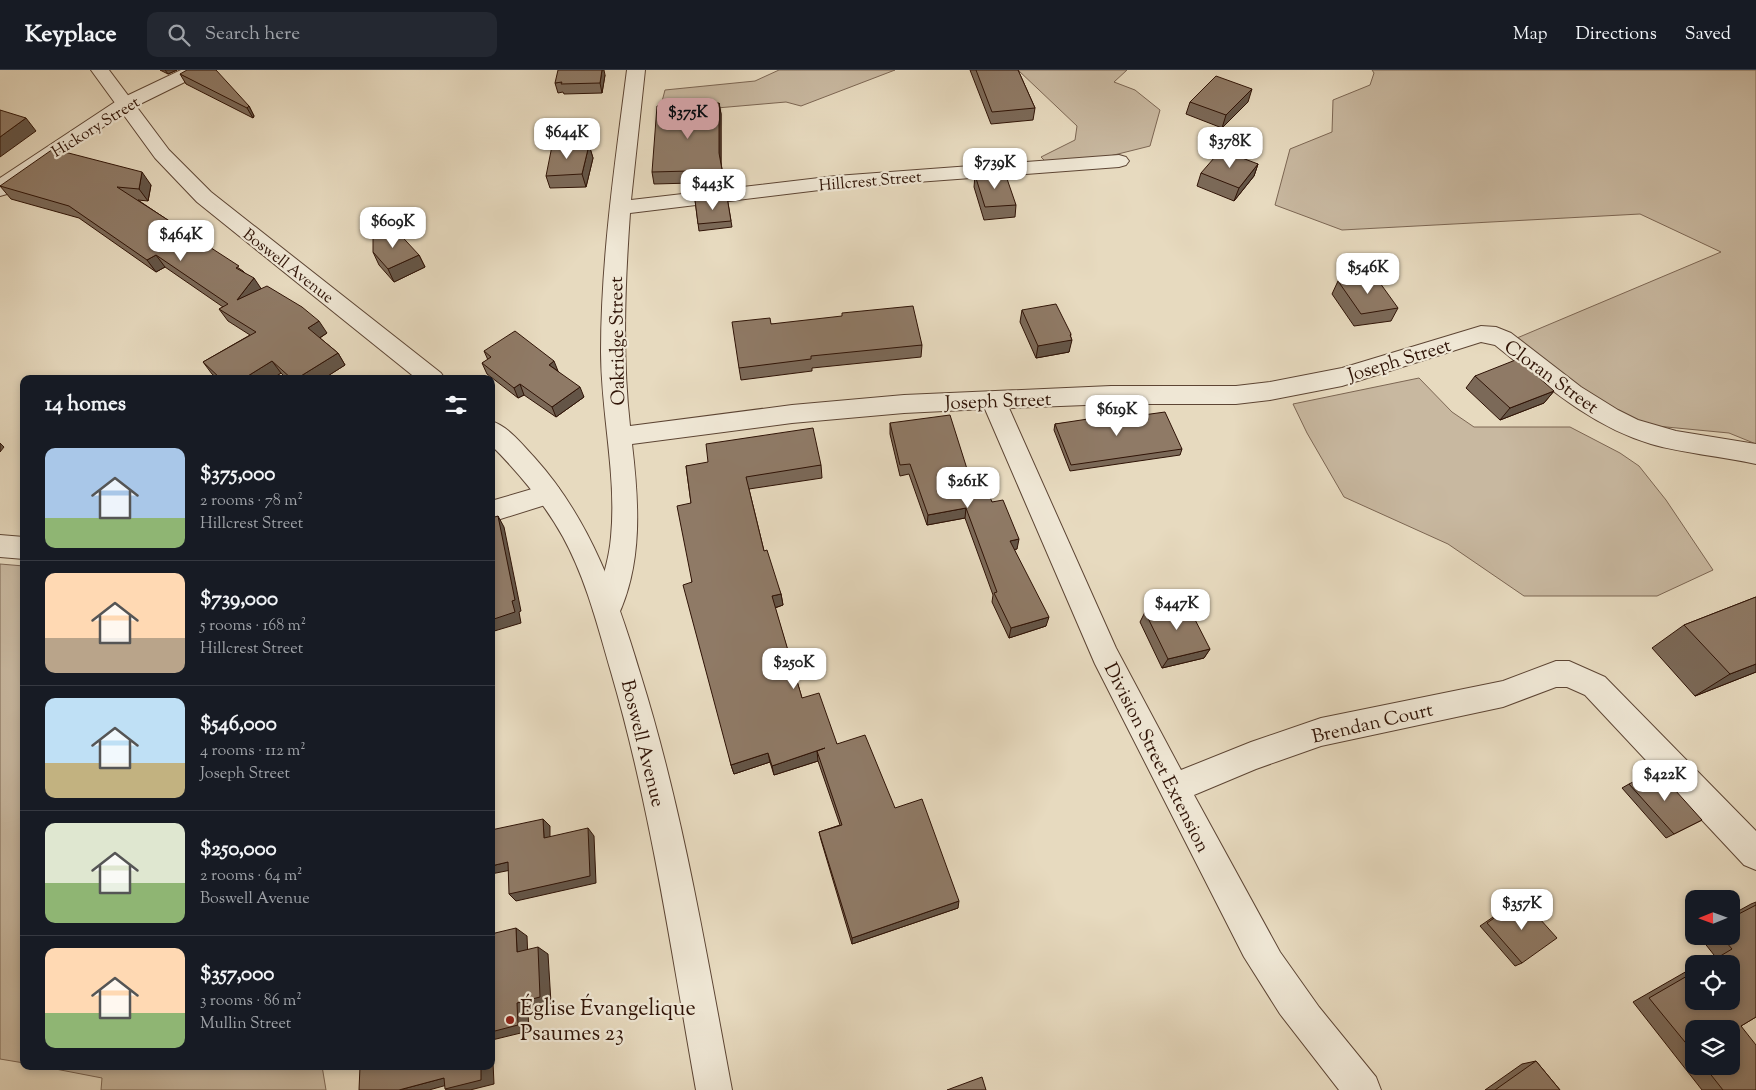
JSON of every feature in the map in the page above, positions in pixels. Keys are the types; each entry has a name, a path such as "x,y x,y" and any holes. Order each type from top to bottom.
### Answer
{"street":[{"name":"Boswell Avenue","path":"100,70 162,154 204,197 428,375"},
{"name":"Hickory Street","path":"3,183 125,104 195,70"},
{"name":"Oakridge Street","path":"607,610 617,576 625,526 613,354 615,269 636,70"},
{"name":"Hillcrest Street","path":"620,208 836,182 1058,167 1119,160"},
{"name":"Joseph Street","path":"618,437 856,407 1111,395 1206,397 1253,393 1342,377 1475,335 1492,334"},
{"name":"Cloran Street","path":"1492,334 1503,339 1585,403 1616,420 1651,434 1756,454"},
{"name":"Division Street Extension","path":"993,400 1105,655 1251,936 1279,983 1310,1027 1363,1090"},
{"name":"Boswell Avenue","path":"495,434 549,494 574,534 607,610 633,691 658,795 714,1090"},
{"path":"495,511 549,494"},
{"path":"0,546 20,548"},
{"name":"Brendan Court","path":"1174,788 1251,756 1321,732 1502,694 1556,674 1575,677 1595,686 1756,854"}],"shaded area":[{"path":"779,70 895,70 801,106 786,102 659,113 665,90 755,81"},
{"path":"1018,70 1127,70 1114,82 1135,90 1160,110 1150,146 1110,156 1046,162 1041,157 1075,140 1077,126"},
{"path":"1372,70 1756,70 1756,444 1729,433 1656,426 1610,410 1517,338 1721,252 1640,214 1342,230 1275,205 1290,149 1332,132 1333,100 1370,85 1374,73"},
{"path":"1419,378 1452,412 1474,427 1570,427 1620,453 1639,466 1666,500 1713,570 1657,596 1524,596 1448,544 1344,497 1307,433 1293,404"},
{"path":"0,564 20,566 20,1062 0,1059"},
{"path":"61,1070 323,1070 326,1090 101,1090 102,1078"}],"building":[{"path":"187,70 216,70 249,106 247,108 180,74"},
{"path":"558,70 602,70 600,83 561,84 562,82 555,83"},
{"path":"976,70 1018,70 1035,108 992,112"},
{"path":"1216,76 1252,89 1226,115 1190,102"},
{"path":"719,103 719,153 723,175 691,179 690,171 652,172 657,106"},
{"path":"0,110 26,118 0,137"},
{"path":"589,145 582,174 546,176 552,146"},
{"path":"53,149 142,172 139,189 117,187 239,266 236,268 254,278 237,300 267,286 302,307 319,321 308,328 338,353 302,375 288,375 272,361 249,375 217,375 203,362 256,332 219,309 228,304 156,255 147,260 69,206 0,186"},
{"path":"1221,150 1258,164 1239,188 1201,173"},
{"path":"1005,173 1016,205 985,207 975,175"},
{"path":"727,197 731,221 698,224 695,200"},
{"path":"394,228 419,255 388,269 373,252 373,238"},
{"path":"1375,276 1398,308 1361,314 1338,281"},
{"path":"1056,304 1071,334 1072,340 1038,346 1022,310"},
{"path":"913,306 922,345 811,356 811,359 739,368 732,322 770,318 771,324 842,316 842,313"},
{"path":"515,331 554,361 549,365 580,387 552,407 520,384 514,388 482,363 491,357 484,351"},
{"path":"1518,359 1554,391 1510,408 1475,376"},
{"path":"1134,412 1136,416 1165,412 1182,449 1071,465 1055,424"},
{"path":"950,415 968,472 979,470 992,502 1003,500 1019,539 1010,541 1049,617 1011,628 994,593 997,592 966,508 928,515 910,464 900,465 890,423"},
{"path":"813,428 821,465 746,477 764,551 767,550 781,594 772,596 802,698 819,693 837,744 865,735 895,808 922,799 959,901 852,938 819,832 842,825 817,751 825,748 772,766 768,753 731,765 683,585 692,582 677,506 691,503 686,466 708,462 706,444"},
{"path":"498,516 515,600 512,601 515,612 495,619 495,517"},
{"path":"1756,597 1756,664 1730,674 1684,625"},
{"path":"1186,602 1210,649 1168,659 1145,612"},
{"path":"1657,770 1702,820 1674,834 1629,784"},
{"path":"543,819 544,838 588,828 590,876 509,894 508,862 495,865 495,829"},
{"path":"1522,899 1557,938 1522,963 1487,923"},
{"path":"1756,905 1756,1017 1741,1026 1756,1045 1756,1090 1723,1090 1711,1075 1740,1075 1740,1020 1685,1020 1685,1042 1649,998 1685,977 1685,1010 1740,1010 1740,955 1722,955 1732,949 1729,945 1740,945 1740,913"},
{"path":"516,928 517,952 538,947 540,997 517,1003 518,1025 495,1031 495,933"},
{"path":"1536,1061 1560,1090 1495,1090"},
{"path":"360,1070 481,1070 481,1080 445,1089 444,1078 399,1090 359,1090"},
{"path":"982,1077 986,1090 947,1090"}],"place":[{"name":"Église Évangelique Psaumes 23","path":"510,1020"}]}
